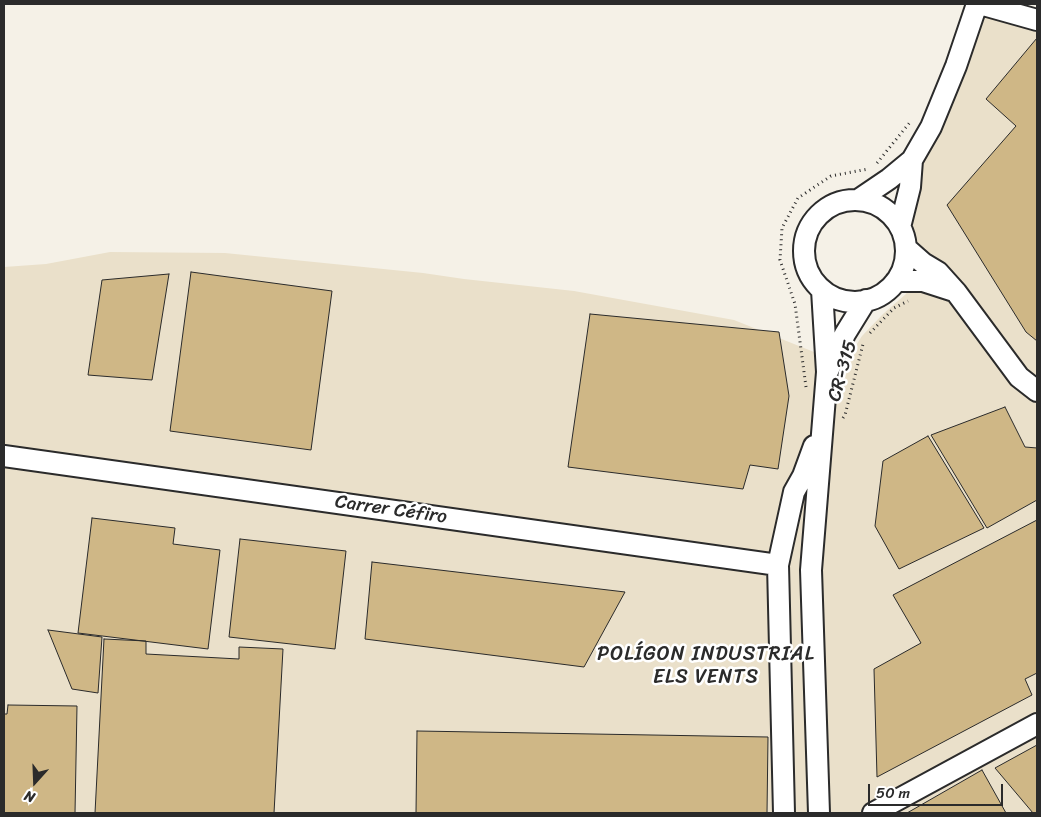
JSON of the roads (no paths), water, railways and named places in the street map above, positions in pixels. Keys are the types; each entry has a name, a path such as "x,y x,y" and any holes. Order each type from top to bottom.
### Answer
{"street":[{"path":"858,200 890,179 912,160 931,127 956,66 978,4 1037,20"},
{"path":"900,227 910,187 912,160"},
{"path":"858,200 875,204 890,213 900,227 906,248 904,265 888,290 878,296 866,300 850,301 835,298 822,290 812,277 805,263 804,247 807,231 816,218 828,207 842,201 858,200"},
{"path":"906,248 923,263 938,272 956,292 1020,377 1037,390"},
{"path":"896,280 923,281 956,292"},
{"path":"819,813 811,570 827,372 822,290"},
{"path":"827,372 845,334 866,300"},
{"path":"784,813 778,565 794,492 803,476 823,422"},
{"name":"Carrer Céfiro","path":"4,456 778,565"},
{"path":"873,813 1037,724"}],"district":[{"name":"POLÍGON INDUSTRIAL ELS VENTS","path":"706,666"}]}
